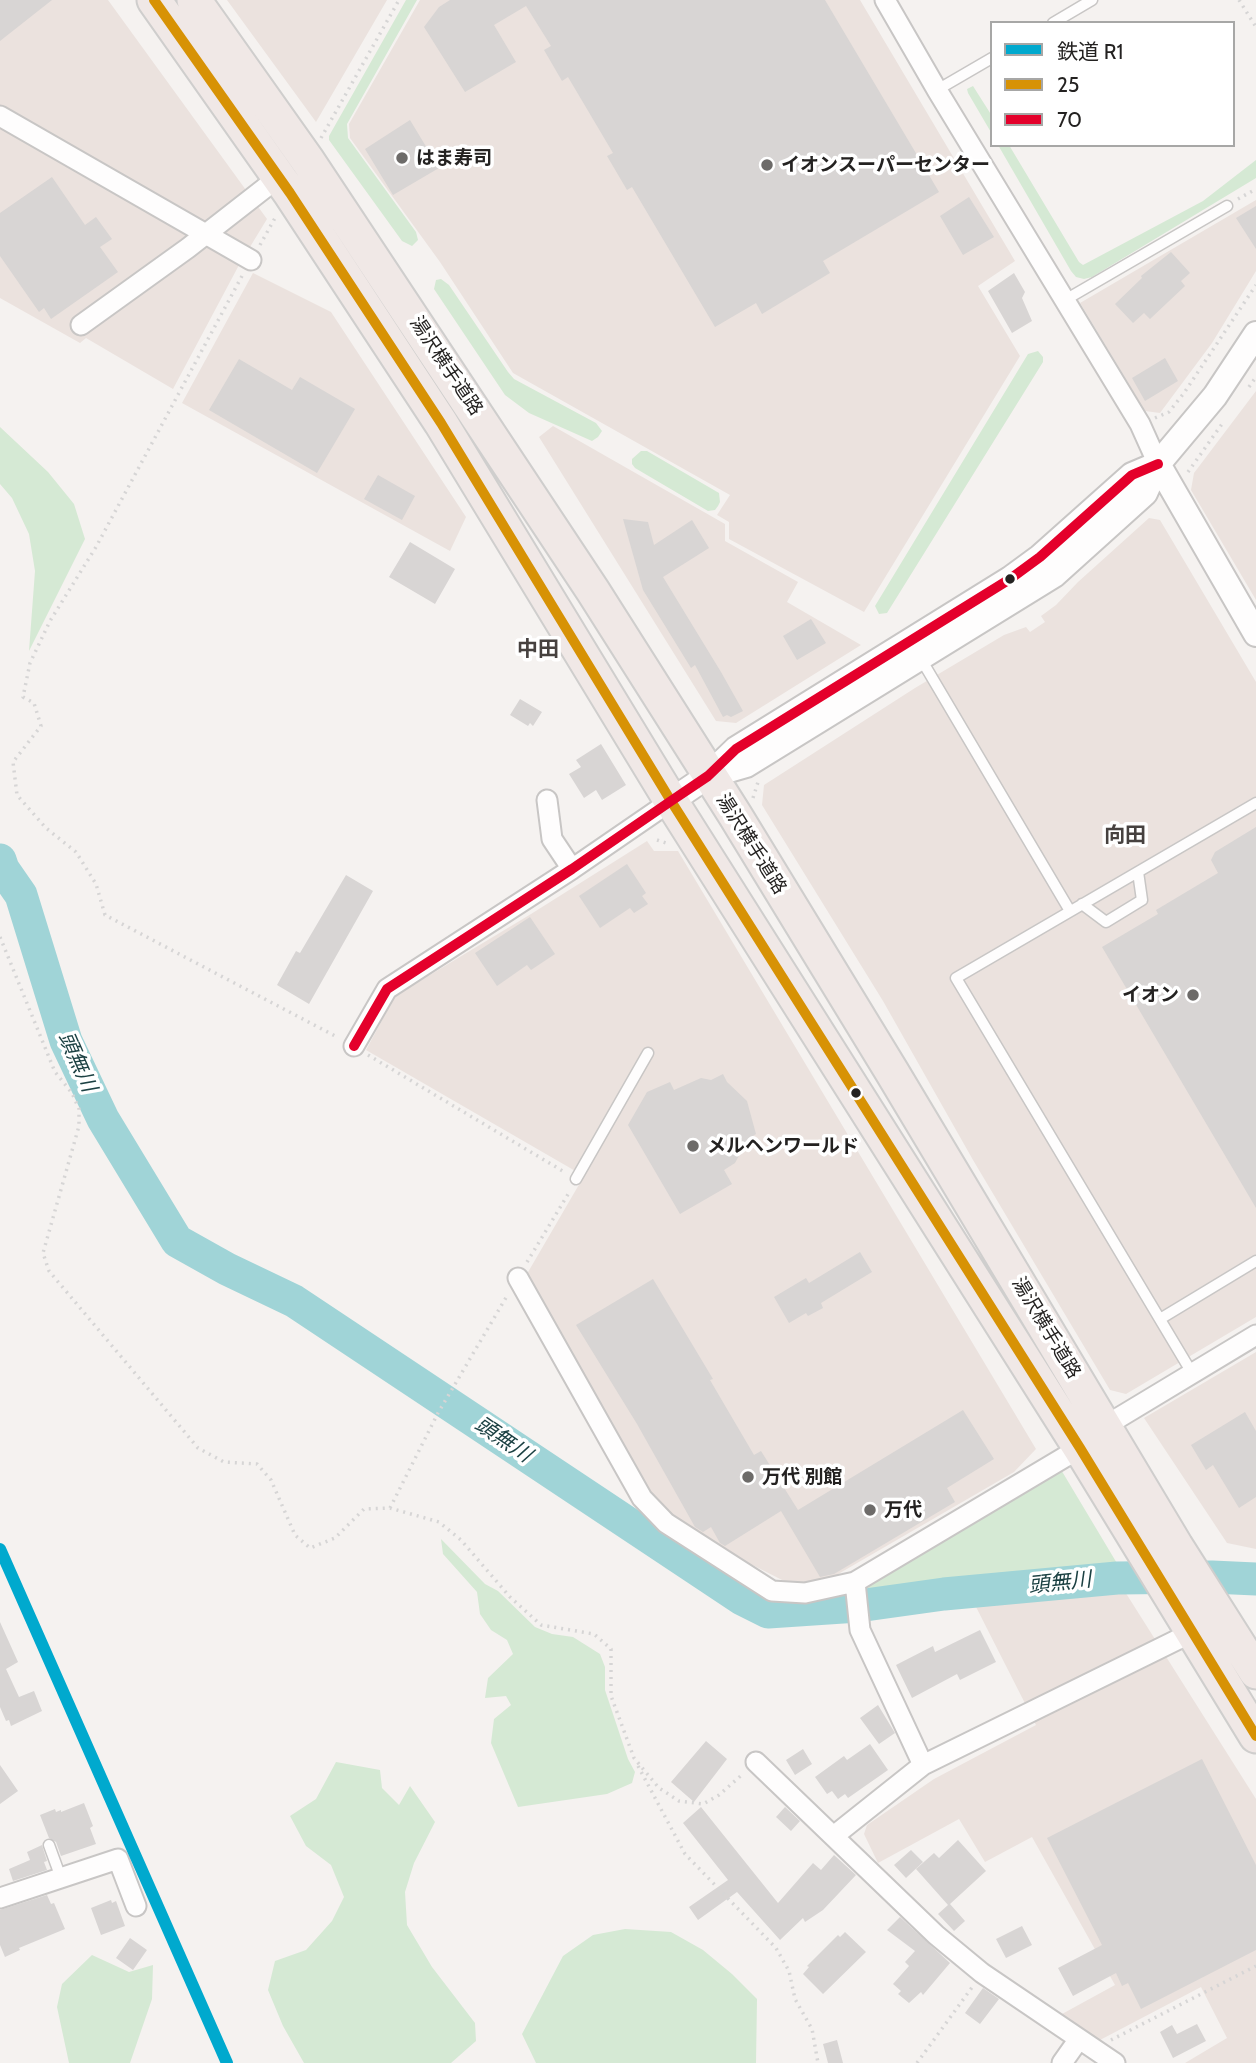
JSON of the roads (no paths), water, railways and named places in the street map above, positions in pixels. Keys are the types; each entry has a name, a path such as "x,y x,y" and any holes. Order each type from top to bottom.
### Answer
{"highway":[{"name":"湯沢横手道路","path":"154,0 367,306 671,801 1080,1448 1256,1736"},
{"name":"湯沢横手道路","path":"194,0 308,161 593,591 885,1060 1176,1546 1256,1672"}],"street":[{"path":"886,0 937,90 1140,425 1158,464 1256,634"},
{"path":"0,116 251,260"},
{"path":"81,325 206,234 284,185"},
{"path":"708,776 747,765 1054,575 1145,493 1158,464 1214,397 1256,334"},
{"path":"354,1046 387,989 572,869 708,776 736,749 1010,579 1040,557 1132,475 1158,464"},
{"path":"547,800 552,839 572,869"},
{"path":"518,1278 642,1498 666,1523 772,1591 805,1592 855,1588 1080,1448"},
{"path":"1105,1426 1256,1335"},
{"path":"855,1588 860,1630 923,1765"},
{"path":"835,1835 923,1765 1184,1618"},
{"path":"756,1762 835,1835 936,1935 982,1973 1115,2063"},
{"path":"0,1898 118,1860 136,1906"},
{"path":"1062,2063 1086,2044"}],"lane":[{"path":"1056,21 1092,0"},
{"path":"937,90 990,59"},
{"path":"1065,300 1227,205"},
{"path":"920,659 1070,911"},
{"path":"1192,1373 956,978 1256,803"},
{"path":"1083,904 1106,922 1142,900 1138,872"},
{"path":"576,1179 648,1053"},
{"path":"1160,1318 1256,1261"},
{"path":"49,1845 61,1878"}],"waterway":[{"name":"頭無川","path":"0,860 21,895 66,1041 103,1119 177,1241 294,1301 742,1599 768,1612 858,1606 944,1594 1117,1578 1256,1579"}],"rail line":[{"name":"R1","path":"0,1549 227,2063"}],"place":[{"name":"はま寿司","path":"402,158"},
{"name":"イオンスーパーセンター","path":"767,165"},
{"name":"イオン","path":"1193,995"},
{"name":"メルヘンワールド","path":"693,1146"},
{"name":"万代 別館","path":"748,1477"},
{"name":"万代","path":"870,1510"}],"district":[{"name":"中田","path":"538,650"},
{"name":"向田","path":"1125,836"}]}
